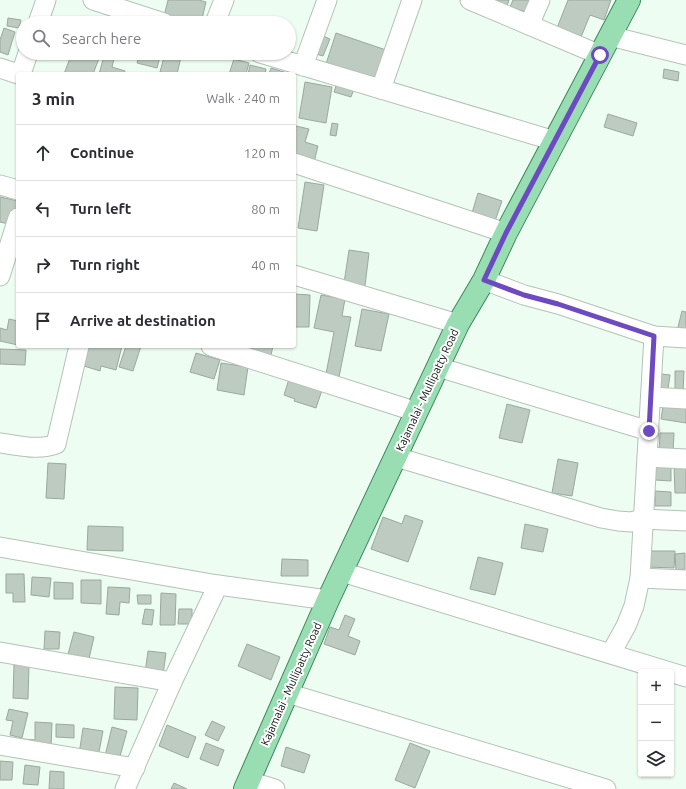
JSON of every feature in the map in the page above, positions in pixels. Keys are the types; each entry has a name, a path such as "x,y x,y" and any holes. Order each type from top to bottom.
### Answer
{"main road":[{"name":"Kajamalai - Mullipatty Road","path":"246,785 328,600 458,324 484,280 506,233 629,0"}],"street":[{"path":"40,16 46,0"},
{"path":"93,0 117,4 147,16"},
{"path":"218,16 224,0"},
{"path":"303,66 327,0"},
{"path":"381,89 412,0"},
{"path":"470,0 529,25 605,45 686,55"},
{"path":"529,25 540,0"},
{"path":"20,72 25,60"},
{"path":"283,60 554,141"},
{"path":"0,68 16,73"},
{"path":"296,164 506,233"},
{"path":"0,185 16,189"},
{"path":"0,276 16,224"},
{"path":"296,276 458,324"},
{"path":"484,280 524,295 558,304 654,336 686,338"},
{"path":"611,653 626,626 634,606 640,578 654,336"},
{"path":"0,443 35,447 46,447 56,444 79,348"},
{"path":"217,348 417,412"},
{"path":"438,367 649,431"},
{"path":"651,397 686,398"},
{"path":"396,457 600,518 631,522 644,519 686,521"},
{"path":"647,457 686,459"},
{"path":"0,547 218,585 328,600"},
{"path":"342,572 686,677"},
{"path":"640,578 686,580"},
{"path":"125,789 172,682 218,585"},
{"path":"0,652 172,682"},
{"path":"287,693 606,789"},
{"path":"0,744 135,768"},
{"path":"246,785 275,789"}],"building":[{"path":"168,0 199,0 206,2 203,16 164,16"},
{"path":"493,0 509,0 507,6"},
{"path":"513,0 530,0 526,12 510,7"},
{"path":"568,0 611,0 604,20 590,15 579,42 555,33"},
{"path":"8,18 16,19 16,28 7,26"},
{"path":"4,28 15,32 8,55 0,52 0,40"},
{"path":"336,33 389,51 378,82 326,64"},
{"path":"323,36 330,39 323,56 316,54"},
{"path":"69,60 98,60 94,72 65,72"},
{"path":"103,60 114,60 112,67 125,71 125,72 100,72"},
{"path":"138,60 159,60 157,68 137,63"},
{"path":"163,60 180,60 177,72 160,72"},
{"path":"234,60 249,63 247,72 230,72"},
{"path":"250,65 266,69 265,72 248,72"},
{"path":"271,68 284,72 270,72"},
{"path":"664,69 679,72 678,81 663,78"},
{"path":"305,82 332,87 326,123 299,118"},
{"path":"337,83 354,89 351,97 334,92"},
{"path":"608,114 637,123 633,136 604,127"},
{"path":"332,123 338,124 336,136 330,135"},
{"path":"296,126 309,129 305,142 318,146 314,162 296,158"},
{"path":"305,182 324,185 317,231 298,228"},
{"path":"478,193 502,201 495,221 472,213"},
{"path":"0,197 16,201 16,211 13,225 0,222"},
{"path":"349,250 369,253 365,286 344,283"},
{"path":"296,294 310,295 309,327 296,327"},
{"path":"321,295 345,299 342,316 351,317 339,377 326,374 334,332 314,328"},
{"path":"362,309 389,314 381,351 355,346"},
{"path":"682,311 686,312 686,330 678,327"},
{"path":"9,319 16,321 16,345 0,341 0,328 7,330"},
{"path":"88,348 122,348 116,370 101,366 100,371 84,366"},
{"path":"125,348 140,348 133,371 119,367"},
{"path":"253,348 273,348 271,355 252,351"},
{"path":"0,349 26,350 25,365 0,364"},
{"path":"196,353 220,360 214,379 190,372"},
{"path":"221,363 248,367 244,395 217,390"},
{"path":"675,371 684,371 683,393 675,393"},
{"path":"661,374 670,375 668,389 659,388"},
{"path":"289,379 322,390 316,408 294,401 295,399 284,395"},
{"path":"664,400 686,403 686,423 661,419"},
{"path":"507,404 530,410 522,443 499,438"},
{"path":"660,433 674,433 673,453 659,453"},
{"path":"558,459 578,463 572,496 552,493"},
{"path":"48,463 66,464 64,499 46,498"},
{"path":"655,463 671,463 671,481 655,480"},
{"path":"674,467 686,467 686,493 675,493"},
{"path":"655,491 671,492 671,506 655,506"},
{"path":"405,515 423,521 408,562 371,549 383,517 402,524"},
{"path":"525,524 548,529 543,552 521,548"},
{"path":"88,526 123,527 123,551 87,550"},
{"path":"648,551 675,551 674,568 647,567"},
{"path":"685,553 685,569 676,570 675,554"},
{"path":"478,557 503,563 495,595 470,589"},
{"path":"282,559 308,560 308,576 281,576"},
{"path":"6,574 24,574 25,602 13,602 13,593 6,593"},
{"path":"32,577 51,578 49,597 31,595"},
{"path":"81,580 101,580 101,604 81,603"},
{"path":"54,582 73,583 73,599 54,599"},
{"path":"108,587 130,588 129,603 120,602 119,615 106,614"},
{"path":"161,593 176,594 175,625 160,625"},
{"path":"137,595 151,595 151,604 138,604"},
{"path":"145,609 154,610 152,625 142,624"},
{"path":"179,609 192,609 192,624 178,624"},
{"path":"345,615 355,619 348,636 360,641 355,655 324,644 330,627 339,630"},
{"path":"45,631 60,632 59,649 44,649"},
{"path":"74,632 94,637 88,663 67,658"},
{"path":"247,644 280,657 271,680 238,666"},
{"path":"148,651 166,653 163,675 145,673"},
{"path":"14,664 29,665 28,699 13,698"},
{"path":"115,687 138,688 137,720 114,719"},
{"path":"9,709 28,713 22,738 10,735 13,721 6,720"},
{"path":"212,721 225,727 218,741 205,735"},
{"path":"35,722 52,723 51,747 23,746 23,739 35,740"},
{"path":"56,724 74,725 74,738 56,737"},
{"path":"167,725 196,737 188,758 159,746"},
{"path":"112,727 127,731 119,760 105,756"},
{"path":"83,728 103,731 98,757 79,754"},
{"path":"206,743 224,750 218,766 200,759"},
{"path":"410,743 430,751 415,788 395,780"},
{"path":"286,747 310,755 304,773 281,766"},
{"path":"0,761 13,762 12,780 0,780"},
{"path":"25,765 40,767 38,785 23,784"},
{"path":"50,771 64,772 64,789 49,789"},
{"path":"174,783 187,789 171,789"}],"route":[{"path":"600,55 506,233 484,280 524,295 558,304 654,336 649,431"}]}
